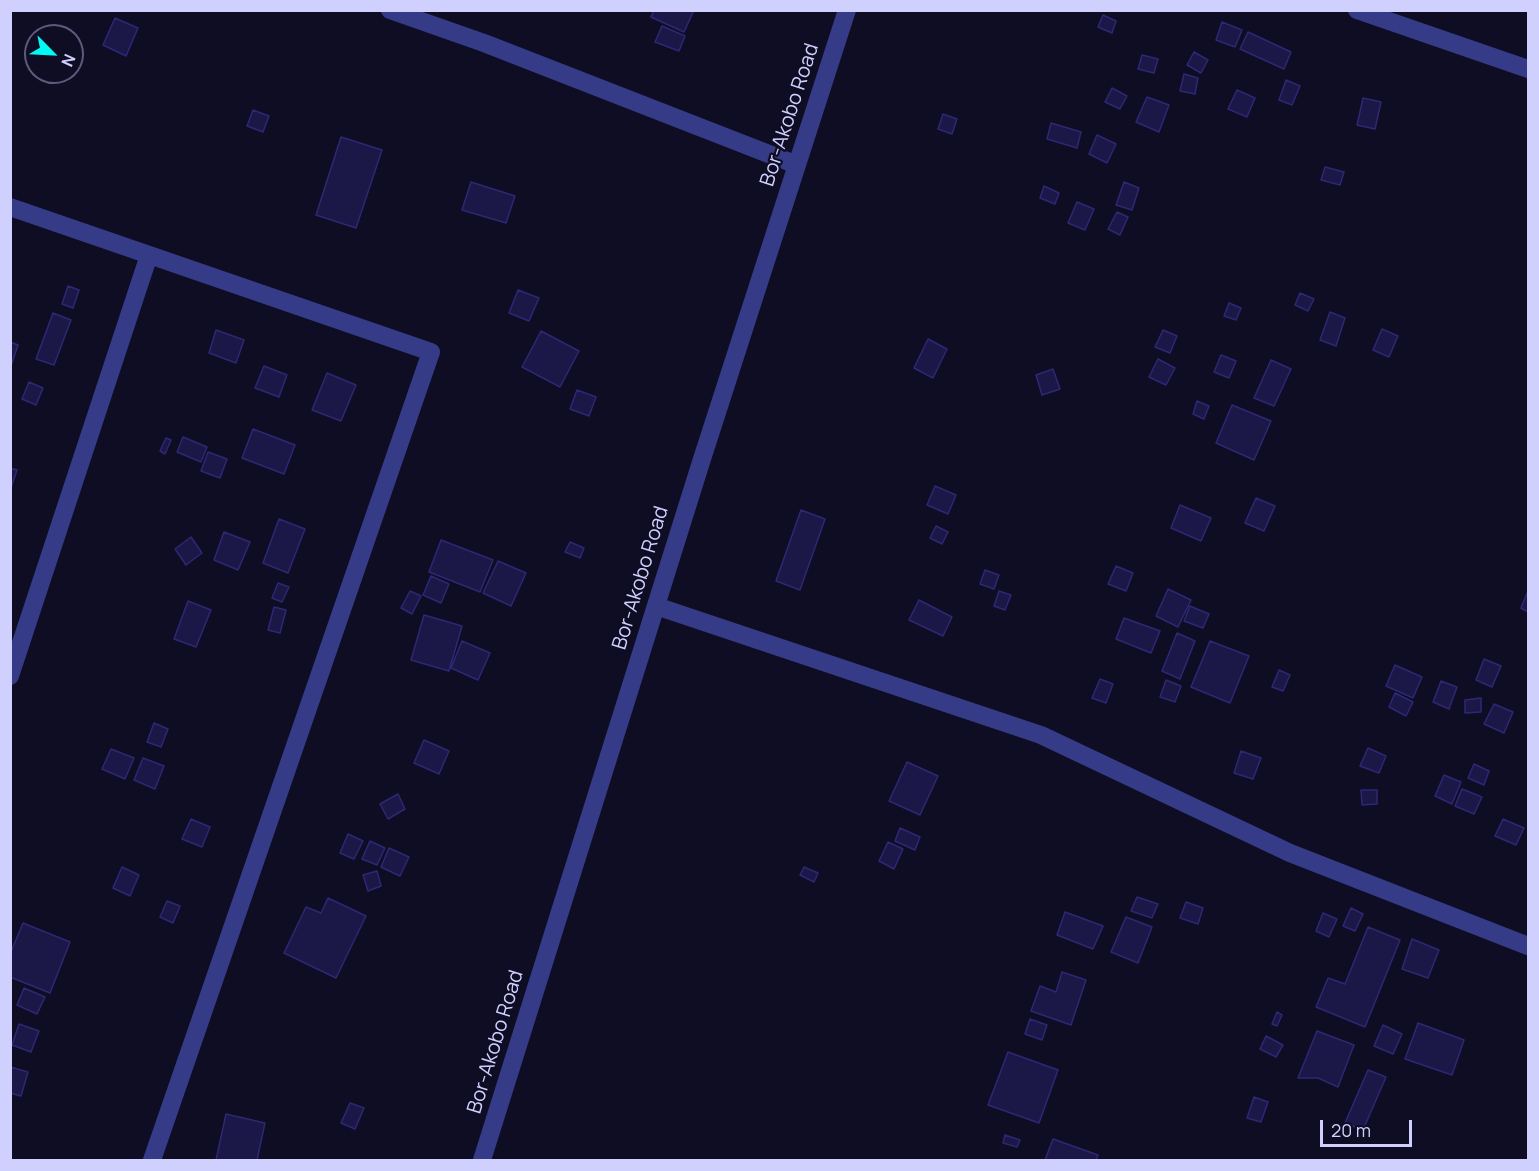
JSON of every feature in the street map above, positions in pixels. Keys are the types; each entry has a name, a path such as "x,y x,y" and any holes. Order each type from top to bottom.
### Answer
{"street":[{"path":"390,10 484,43 797,165"},
{"name":"Bor-Akobo Road","path":"482,1161 848,10"},
{"path":"1357,10 1528,69"},
{"path":"10,207 432,352 152,1161"},
{"path":"10,676 149,255"},
{"path":"657,606 1041,735 1290,854 1528,946"}],"building":[{"path":"654,10 694,10 684,32 651,17"},
{"path":"1103,15 1116,21 1112,33 1098,27"},
{"path":"115,18 138,28 126,56 103,45"},
{"path":"1222,22 1242,30 1235,47 1216,40"},
{"path":"662,26 685,36 679,51 655,42"},
{"path":"1248,32 1291,52 1284,69 1240,49"},
{"path":"1194,52 1208,60 1201,73 1187,65"},
{"path":"1142,55 1158,59 1154,73 1138,69"},
{"path":"1184,74 1198,78 1195,94 1180,91"},
{"path":"1286,80 1300,86 1292,105 1279,100"},
{"path":"1112,88 1127,96 1120,109 1105,102"},
{"path":"1237,90 1255,98 1247,117 1228,109"},
{"path":"1147,97 1169,105 1159,132 1136,122"},
{"path":"1363,98 1381,102 1375,129 1357,125"},
{"path":"253,110 269,116 263,132 247,126"},
{"path":"943,114 957,119 952,134 938,129"},
{"path":"1051,123 1081,132 1077,148 1047,139"},
{"path":"1097,135 1116,144 1107,163 1089,154"},
{"path":"341,137 382,150 356,228 316,215"},
{"path":"1325,167 1344,172 1340,185 1321,180"},
{"path":"471,182 515,196 506,223 462,210"},
{"path":"1124,182 1139,188 1132,210 1116,205"},
{"path":"1044,186 1059,193 1055,204 1040,198"},
{"path":"1077,202 1094,209 1085,230 1068,223"},
{"path":"1117,212 1128,217 1120,235 1108,229"},
{"path":"68,286 79,290 73,308 62,304"},
{"path":"518,290 539,298 529,321 509,313"},
{"path":"1300,293 1314,299 1308,311 1295,305"},
{"path":"1229,303 1241,308 1236,320 1224,316"},
{"path":"1330,312 1345,318 1336,346 1320,340"},
{"path":"53,313 71,320 54,365 36,359"},
{"path":"1382,329 1398,336 1389,357 1373,350"},
{"path":"216,330 244,340 236,363 209,353"},
{"path":"1163,330 1177,336 1170,353 1155,347"},
{"path":"541,331 579,351 560,387 522,367"},
{"path":"928,339 947,349 933,378 914,368"},
{"path":"10,342 18,345 10,369"},
{"path":"1221,355 1236,361 1229,378 1214,372"},
{"path":"1158,359 1175,368 1166,385 1149,377"},
{"path":"1271,360 1291,369 1274,406 1254,398"},
{"path":"264,366 287,375 279,397 255,388"},
{"path":"1053,369 1060,389 1042,395 1036,375"},
{"path":"327,373 356,385 341,421 312,410"},
{"path":"29,382 43,388 36,405 22,399"},
{"path":"577,390 596,397 589,416 570,409"},
{"path":"1197,401 1209,406 1204,419 1193,414"},
{"path":"1232,405 1271,421 1254,460 1216,443"},
{"path":"253,429 295,445 284,474 242,458"},
{"path":"183,437 207,447 201,462 177,452"},
{"path":"166,438 171,440 165,454 160,451"},
{"path":"208,452 227,459 220,478 201,471"},
{"path":"10,468 17,470 11,488 10,488"},
{"path":"935,486 956,495 948,514 927,505"},
{"path":"1256,498 1275,506 1264,531 1245,523"},
{"path":"1180,505 1211,518 1201,541 1171,528"},
{"path":"801,510 825,519 800,590 776,581"},
{"path":"279,519 305,529 288,573 263,563"},
{"path":"936,526 948,532 942,544 930,538"},
{"path":"224,532 250,542 238,570 214,560"},
{"path":"191,537 202,553 186,565 175,549"},
{"path":"441,540 493,560 480,592 429,572"},
{"path":"570,542 584,548 580,558 565,552"},
{"path":"498,561 526,573 511,606 483,593"},
{"path":"1116,566 1133,573 1126,591 1108,584"},
{"path":"985,570 999,575 994,589 980,584"},
{"path":"431,576 449,584 441,603 423,595"},
{"path":"278,583 289,587 282,602 272,598"},
{"path":"1168,589 1191,600 1178,627 1156,616"},
{"path":"410,591 421,596 412,614 401,608"},
{"path":"999,591 1011,595 1005,610 994,606"},
{"path":"1528,591 1528,612 1521,608"},
{"path":"919,600 952,617 943,636 909,620"},
{"path":"188,601 211,610 196,647 174,639"},
{"path":"1190,606 1209,614 1203,628 1184,621"},
{"path":"274,607 286,610 280,633 268,630"},
{"path":"424,615 462,626 449,671 411,660"},
{"path":"1124,618 1160,631 1151,653 1116,639"},
{"path":"1177,633 1195,641 1180,679 1162,671"},
{"path":"462,641 490,653 478,680 451,668"},
{"path":"1210,641 1249,656 1230,703 1191,687"},
{"path":"1484,659 1501,666 1492,687 1476,680"},
{"path":"1395,665 1422,677 1413,698 1386,686"},
{"path":"1279,670 1290,675 1283,691 1272,687"},
{"path":"1100,679 1113,684 1106,703 1092,698"},
{"path":"1166,680 1181,686 1175,702 1160,697"},
{"path":"1441,681 1457,687 1449,709 1433,702"},
{"path":"1395,693 1413,702 1406,716 1389,707"},
{"path":"1481,698 1481,712 1465,713 1465,700"},
{"path":"1494,704 1513,712 1504,733 1484,724"},
{"path":"154,723 168,729 161,747 147,742"},
{"path":"424,740 449,751 439,774 414,763"},
{"path":"1368,748 1386,756 1379,773 1360,766"},
{"path":"111,749 134,758 125,779 102,769"},
{"path":"1241,751 1261,758 1253,779 1234,773"},
{"path":"143,758 164,766 155,789 134,780"},
{"path":"907,762 938,776 920,815 889,801"},
{"path":"1474,764 1489,771 1484,785 1468,778"},
{"path":"1444,775 1461,782 1452,804 1435,796"},
{"path":"1462,789 1482,797 1474,814 1455,806"},
{"path":"1361,790 1377,790 1377,804 1362,805"},
{"path":"398,794 405,809 388,819 380,804"},
{"path":"191,819 210,827 202,847 182,839"},
{"path":"1503,819 1524,828 1516,845 1495,836"},
{"path":"900,828 920,837 915,850 895,841"},
{"path":"348,834 363,841 354,859 340,853"},
{"path":"370,841 385,848 377,865 362,859"},
{"path":"888,842 903,849 894,869 879,861"},
{"path":"389,848 409,857 400,876 381,867"},
{"path":"122,867 139,875 130,896 113,888"},
{"path":"804,867 818,873 814,882 800,875"},
{"path":"377,871 381,886 368,891 363,875"},
{"path":"1137,897 1158,904 1152,918 1131,911"},
{"path":"328,898 366,916 336,978 284,953 306,907 321,913"},
{"path":"167,901 180,906 173,923 160,917"},
{"path":"1186,902 1203,908 1198,924 1180,918"},
{"path":"1351,908 1363,914 1355,931 1343,926"},
{"path":"1065,912 1103,926 1093,949 1057,935"},
{"path":"1323,913 1337,919 1329,937 1316,931"},
{"path":"1126,917 1152,927 1138,963 1111,952"},
{"path":"23,923 70,942 50,993 10,977 10,954"},
{"path":"1368,927 1400,940 1365,1027 1316,1007 1328,978 1345,984"},
{"path":"1412,939 1439,950 1428,978 1402,969"},
{"path":"1062,972 1086,980 1071,1025 1031,1011 1040,986 1056,992"},
{"path":"24,988 45,997 37,1014 17,1005"},
{"path":"1277,1012 1282,1015 1277,1026 1272,1024"},
{"path":"1030,1019 1047,1025 1042,1040 1025,1034"},
{"path":"1418,1023 1464,1040 1452,1075 1405,1059"},
{"path":"19,1024 39,1031 31,1052 12,1045"},
{"path":"1383,1025 1402,1034 1393,1054 1374,1046"},
{"path":"1317,1031 1354,1045 1338,1087 1318,1078 1298,1078"},
{"path":"1266,1036 1283,1045 1276,1057 1260,1049"},
{"path":"1008,1052 1058,1070 1039,1123 988,1105"},
{"path":"10,1067 28,1072 21,1096 10,1093"},
{"path":"1368,1070 1386,1077 1363,1130 1345,1123"},
{"path":"1254,1097 1268,1102 1261,1122 1247,1118"},
{"path":"350,1103 364,1108 355,1129 341,1123"},
{"path":"226,1114 265,1123 257,1160 216,1160"},
{"path":"1005,1135 1020,1140 1017,1147 1003,1143"},
{"path":"1053,1139 1098,1155 1096,1160 1045,1160"}]}
